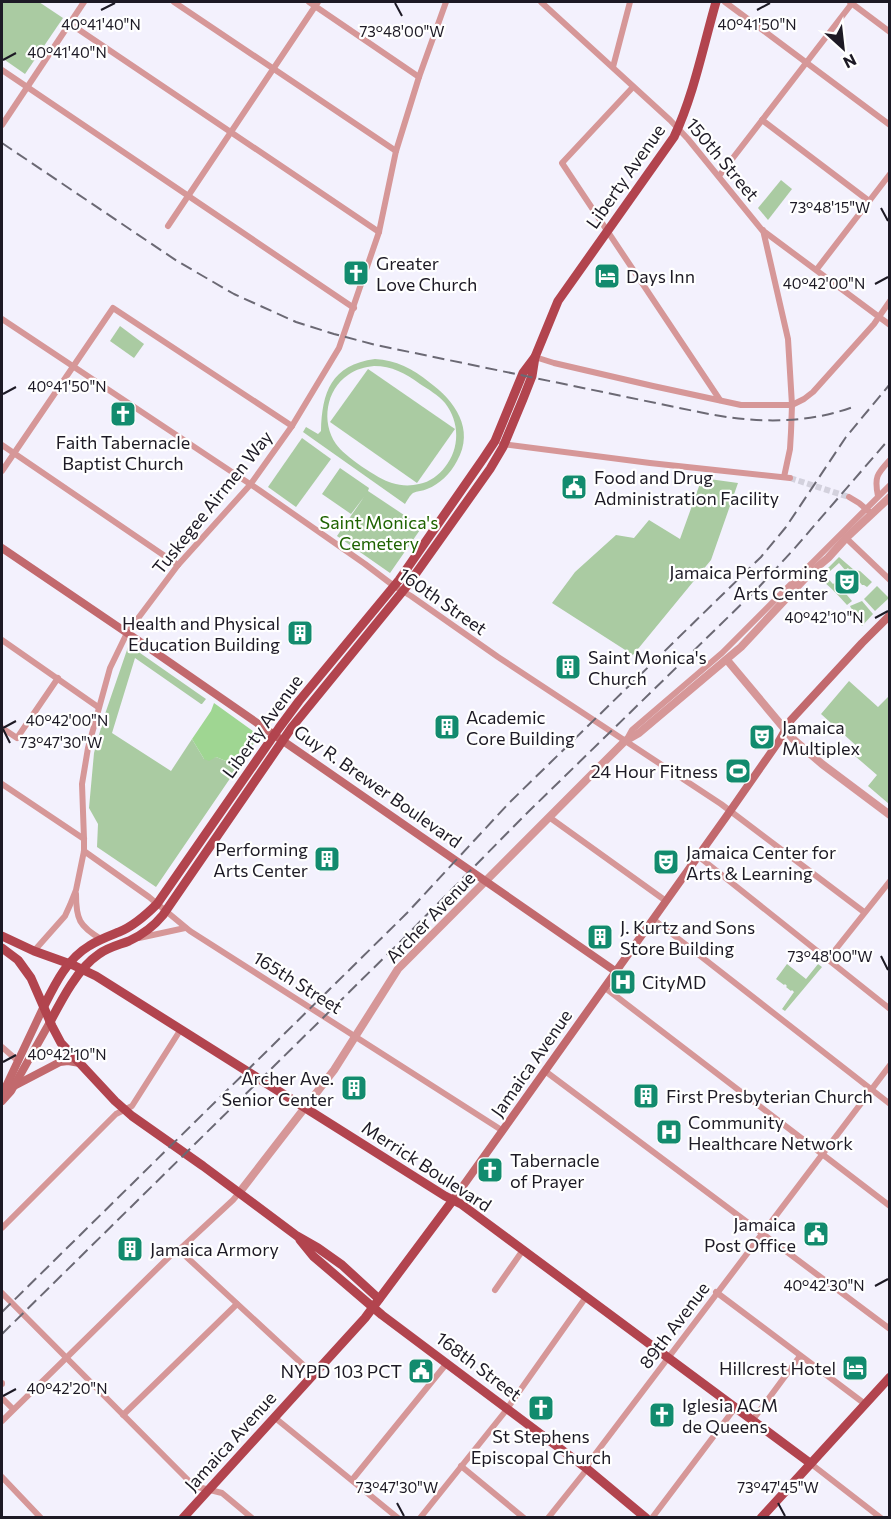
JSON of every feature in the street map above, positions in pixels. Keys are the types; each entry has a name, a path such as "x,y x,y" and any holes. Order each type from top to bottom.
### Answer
{"main road":[{"name":"Liberty Avenue","path":"2,1101 14,1086 83,969 108,948 132,940 151,927 166,911 302,714 403,591 481,481 504,444 532,376 535,357 556,306 678,129 691,93 716,2"},
{"name":"Liberty Avenue","path":"2,1095 44,1006 69,964 84,949 131,926 157,904 274,735 299,701 394,586 479,466 495,441 523,373 535,357"},
{"name":"Guy R. Brewer Boulevard","path":"2,548 615,971"},
{"name":"Jamaica Avenue","path":"183,1518 380,1299 503,1131 698,856 791,720 890,615"},
{"name":"Merrick Boulevard","path":"2,936 96,975 461,1204 810,1464"},
{"path":"2,948 12,954 26,970 44,1006"},
{"name":"168th Street","path":"44,1006 62,1043 124,1110 297,1236 342,1265 380,1299"},
{"path":"14,1086 60,1062 80,1063"},
{"name":"168th Street","path":"297,1236 313,1256 373,1307 586,1468 646,1518"},
{"path":"765,1516 890,1377"}],"street":[{"path":"2,125 84,2"},
{"path":"174,2 396,151"},
{"name":"150th Street","path":"541,2 678,129 762,230 890,325"},
{"path":"613,67 630,2"},
{"path":"725,2 890,125"},
{"path":"718,176 852,2 890,32"},
{"path":"168,226 314,3 419,77"},
{"name":"Tuskegee Airmen Way","path":"34,951 65,916 76,890 84,851 82,784 88,748 110,668 127,633 178,565 250,484 292,426 339,348 379,232 396,151 444,3"},
{"path":"69,23 379,232"},
{"path":"2,70 354,308"},
{"path":"633,87 562,163 720,400"},
{"path":"762,120 869,201"},
{"path":"817,270 890,174"},
{"path":"495,441 650,463 787,478 792,405 788,339 762,230"},
{"path":"535,357 642,384 741,405 792,405 813,392 874,324 890,301"},
{"path":"2,471 112,308 292,426"},
{"name":"160th Street","path":"2,319 250,484 498,657 730,810 864,912"},
{"path":"2,445 178,565"},
{"path":"878,496 877,477 890,460"},
{"name":"Archer Avenue","path":"724,656 745,643 809,574 828,558 869,511 878,496 890,485"},
{"path":"849,497 869,511"},
{"name":"Archer Avenue","path":"238,1193 334,1070 397,970 626,741 639,733 724,656 869,511 890,497"},
{"path":"846,538 890,580"},
{"path":"2,640 98,707"},
{"path":"724,656 793,739 890,815"},
{"path":"2,728 17,738 58,678"},
{"path":"2,784 84,839"},
{"path":"549,818 666,901"},
{"name":"165th Street","path":"84,851 186,928 503,1131"},
{"path":"698,856 890,1009"},
{"path":"828,959 890,881"},
{"name":"Tuskegee Airmen Way","path":"76,890 79,921 87,930 101,939"},
{"path":"652,919 890,1104"},
{"name":"Liberty Avenue","path":"132,940 186,928"},
{"path":"604,987 890,1206"},
{"path":"2,1228 113,1117 132,1106 181,1029"},
{"path":"2,1047 18,1061"},
{"name":"89th Avenue","path":"548,1518 716,1292 890,1065"},
{"path":"545,1071 890,1329"},
{"path":"2,1421 171,1255 238,1193"},
{"path":"179,1250 313,1374"},
{"path":"495,1290 523,1250"},
{"path":"716,1292 865,1404"},
{"path":"2,1293 194,1486 222,1493 252,1518"},
{"path":"420,1518 507,1408 586,1297"},
{"path":"123,1415 237,1304"},
{"path":"752,1421 800,1356"},
{"path":"352,1480 447,1363"},
{"path":"2,1398 13,1409"},
{"path":"652,1518 735,1408"},
{"path":"274,1417 398,1518"},
{"path":"810,1464 881,1518"},
{"path":"461,1466 524,1518"},
{"path":"2,1477 41,1518"}],"green space":[{"path":"2,2 39,2 63,18 25,74 2,58"},
{"path":"781,180 792,189 768,220 758,208"},
{"path":"120,326 144,344 134,358 110,341"},
{"path":"383,360 397,363 417,373 447,398 460,417 464,438 457,461 444,478 425,490 413,493 405,504 303,432 306,427 318,434 321,431 324,404 332,383 348,367 360,362","holes":["381,366 404,373 433,392 450,410 456,427 456,444 443,470 427,482 406,485 386,481 346,455 331,435 327,416 335,389 354,371"]},
{"path":"368,369 455,429 417,483 330,422"},
{"path":"302,438 331,459 296,507 268,487"},
{"name":"Saint Monica's Cemetery","path":"340,468 369,488 368,491 422,527 390,573 337,536 364,497 351,514 322,494"},
{"path":"702,478 738,483 711,560 633,655 552,603 575,572 616,535 634,538 649,520 680,539"},
{"path":"839,557 872,582 867,587 862,585 848,568 845,570 839,563 829,572 826,570"},
{"path":"823,573 833,584 836,582 852,601 847,605 818,578"},
{"path":"877,586 889,598 875,611 864,599"},
{"path":"862,601 873,614 862,626 850,606"},
{"path":"130,646 206,699 201,704 135,658 112,733 171,771 192,739 204,759 216,757 236,765 257,734 259,736 156,887 97,847 98,824 89,808 94,753 104,717"},
{"path":"849,681 878,707 889,698 889,804 868,786 877,775 855,756 860,749 821,714"},
{"path":"214,703 257,734 236,765 216,757 209,761 204,759 192,739"},
{"path":"787,964 806,979 818,964 822,967 785,1011 782,1009 794,992 776,979"}],"tunnel":[{"path":"790,478 849,497"}],"railway":[{"path":"2,143 177,261 234,294 296,322 334,334 376,345 718,416 757,420 796,419 815,417 853,407"},
{"path":"2,1312 407,913 509,803 761,557 786,527 846,437 890,384"},
{"path":"2,1334 401,941 525,815 759,587 890,438"}],"place":[{"name":"Greater Love Church","path":"356,273"},
{"name":"Days Inn","path":"607,276"},
{"name":"Faith Tabernacle Baptist Church","path":"123,414"},
{"name":"Food and Drug Administration Facility","path":"574,487"},
{"name":"Jamaica Performing Arts Center","path":"847,582"},
{"name":"Health and Physical Education Building","path":"300,633"},
{"name":"Saint Monica's Church","path":"568,667"},
{"name":"Academic Core Building","path":"447,727"},
{"name":"Jamaica Multiplex","path":"762,737"},
{"name":"24 Hour Fitness","path":"738,771"},
{"name":"Performing Arts Center","path":"327,859"},
{"name":"Jamaica Center for Arts & Learning","path":"666,862"},
{"name":"J. Kurtz and Sons Store Building","path":"600,937"},
{"name":"CityMD","path":"623,982"},
{"name":"Archer Ave. Senior Center","path":"354,1088"},
{"name":"First Presbyterian Church","path":"646,1096"},
{"name":"Community Healthcare Network","path":"669,1132"},
{"name":"Tabernacle of Prayer","path":"490,1170"},
{"name":"Jamaica Post Office","path":"816,1234"},
{"name":"Jamaica Armory","path":"130,1249"},
{"name":"Hillcrest Hotel","path":"855,1368"},
{"name":"NYPD 103 PCT","path":"421,1371"},
{"name":"St Stephens Episcopal Church","path":"541,1408"},
{"name":"Iglesia ACM de Queens","path":"662,1415"}]}
